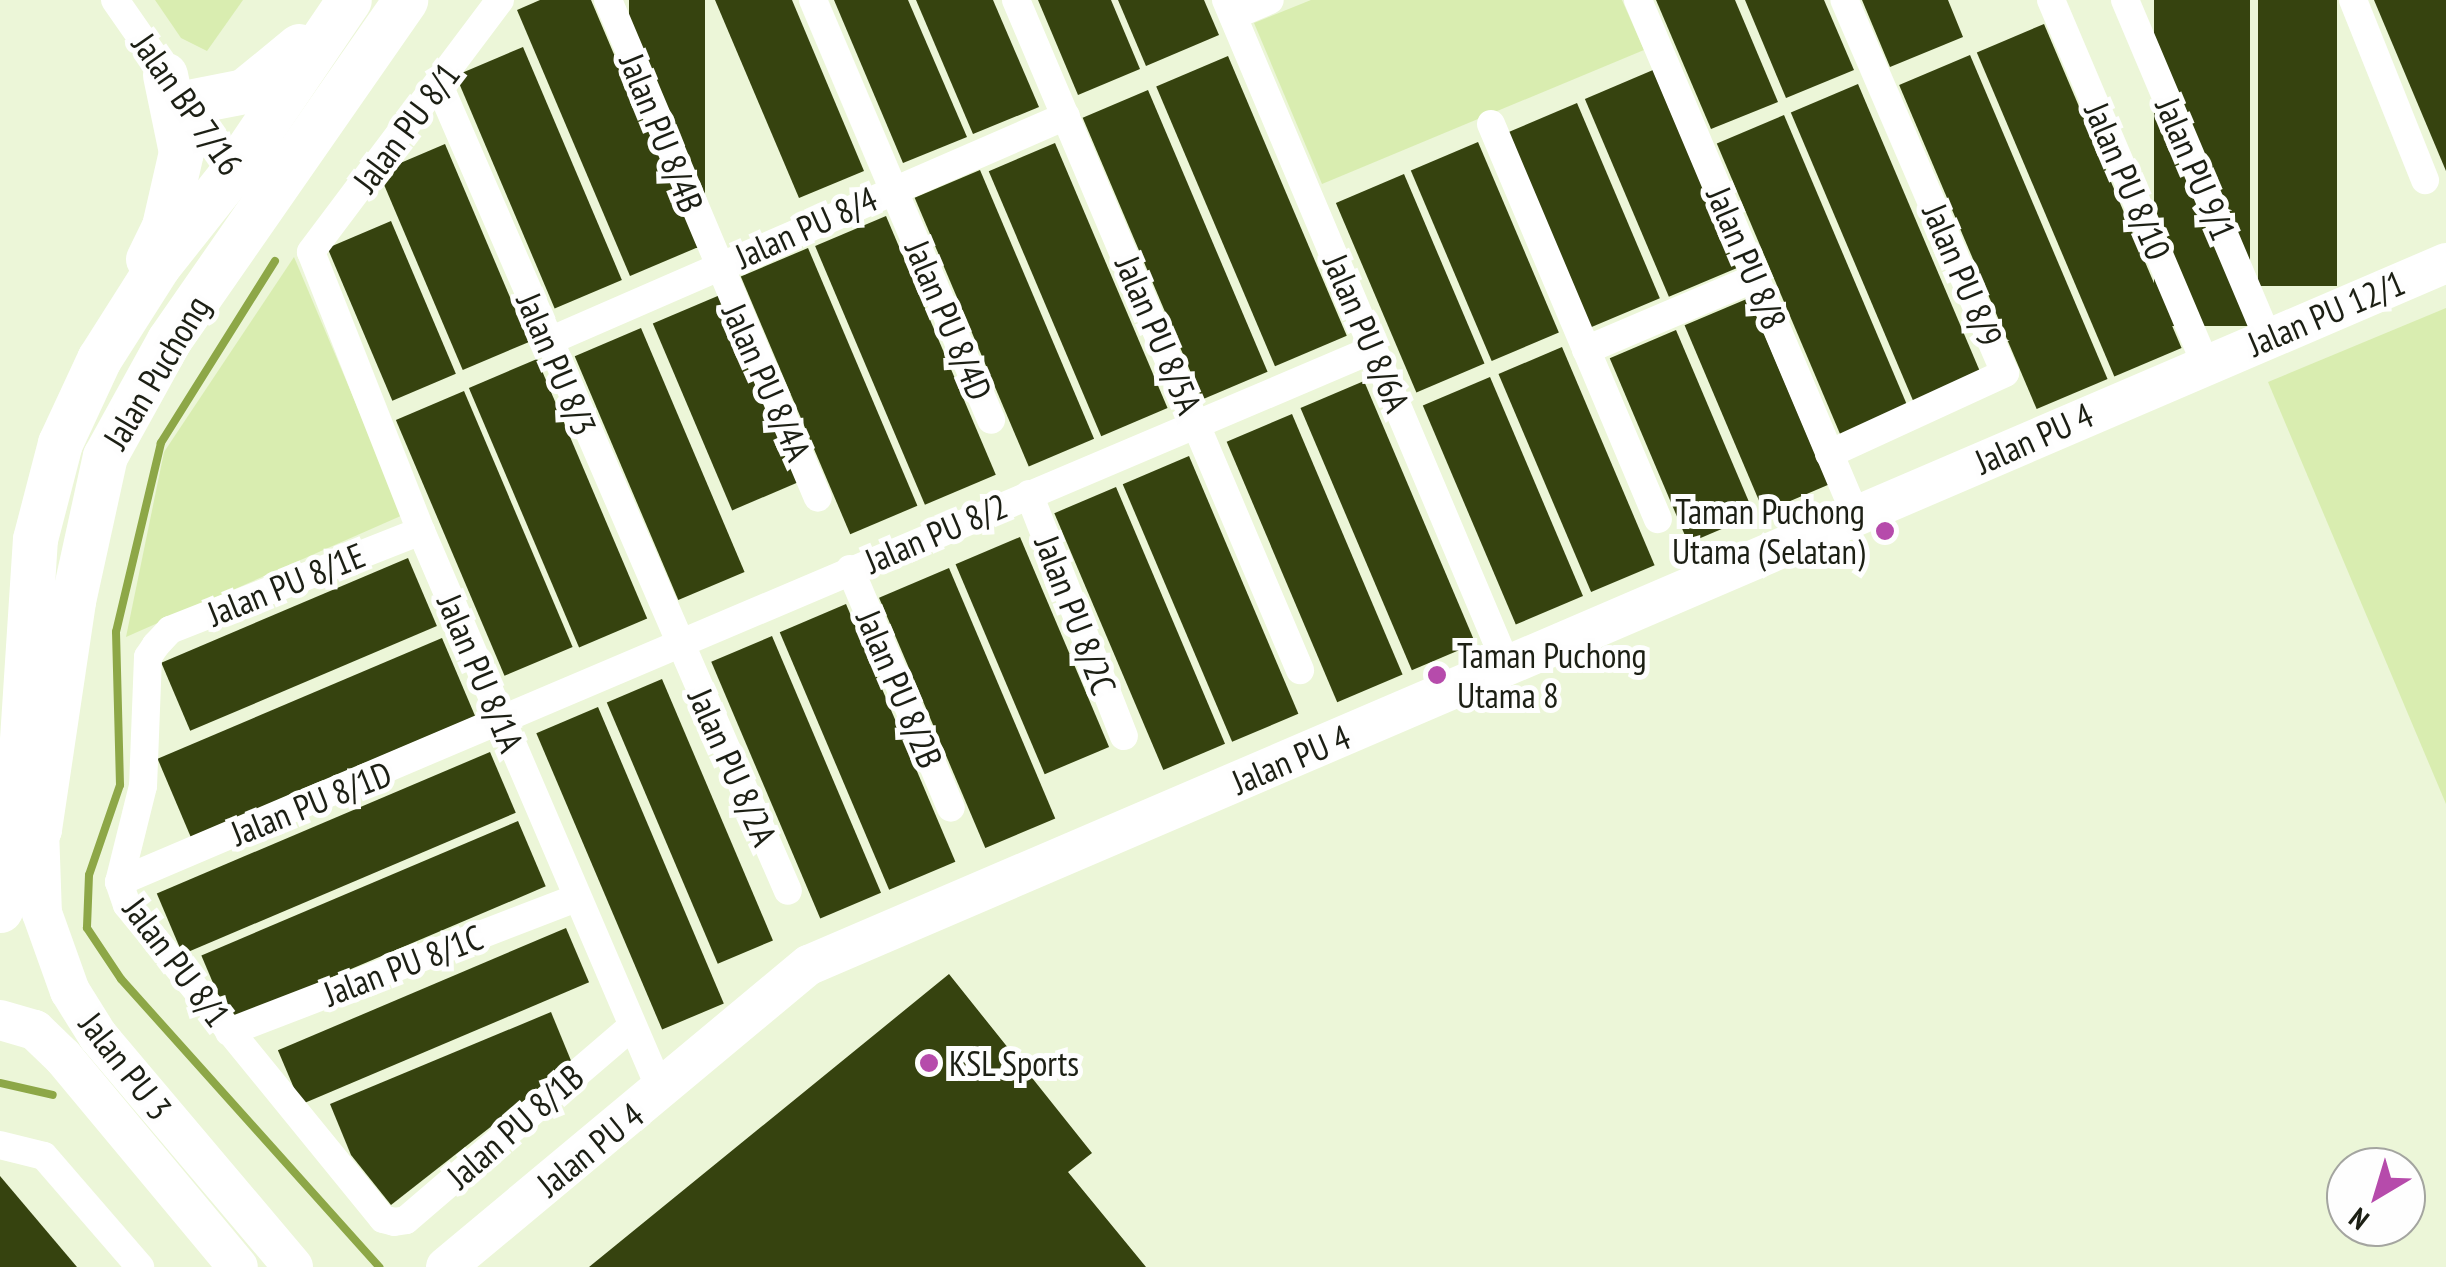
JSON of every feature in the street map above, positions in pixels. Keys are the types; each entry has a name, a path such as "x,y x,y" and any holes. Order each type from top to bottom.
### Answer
{"main road":[{"path":"99,359 164,226 181,152 174,89 244,91 286,61 345,0"},
{"name":"Jalan Puchong","path":"20,836 20,770 35,539 60,443 99,359 158,266 231,174 345,0"},
{"name":"Jalan Puchong","path":"0,910 105,456 169,340 405,0"}],"street":[{"name":"Jalan BP 7/16","path":"115,0 231,174 267,202"},
{"name":"Jalan PU 8/1","path":"311,252 440,85 500,0"},
{"name":"Jalan PU 8/4B","path":"608,0 717,266"},
{"name":"Jalan PU 8/4D","path":"812,0 991,420"},
{"name":"Jalan PU 8/5A","path":"1016,0 1300,670"},
{"path":"1230,8 1270,0"},
{"name":"Jalan PU 8/8","path":"1638,0 1856,516"},
{"name":"Jalan PU 8/9","path":"1830,454 2005,373 1844,0"},
{"name":"Jalan PU 9/1","path":"2125,0 2268,338"},
{"path":"2353,0 2425,180"},
{"name":"Jalan PU 8/10","path":"2058,2 2205,363"},
{"name":"Jalan PU 8/6A","path":"1230,8 1508,666"},
{"name":"Jalan PU 8/3","path":"440,85 678,642"},
{"name":"Jalan PU 8/4","path":"547,342 1066,116"},
{"path":"1491,124 1658,519"},
{"name":"Jalan PU 8/1A","path":"311,252 421,531 660,1092"},
{"name":"Jalan PU 12/1","path":"2205,363 2446,263"},
{"name":"Jalan PU 8/4A","path":"717,266 818,498"},
{"path":"1586,350 1755,278"},
{"name":"Jalan PU 8/2","path":"502,724 678,642 1374,348"},
{"name":"Jalan PU 4","path":"446,1267 809,965 2205,363"},
{"name":"Jalan PU 8/2C","path":"1029,494 1124,736"},
{"name":"Jalan PU 8/1E","path":"156,645 170,630 421,531"},
{"name":"Jalan PU 8/2B","path":"850,569 951,808"},
{"name":"Jalan PU 8/2A","path":"678,642 788,891"},
{"name":"Jalan PU 8/1","path":"156,645 148,657 143,786 119,882 128,906 383,1219 394,1222"},
{"name":"Jalan PU 8/1D","path":"119,882 502,724"},
{"name":"Jalan PU 3","path":"20,836 70,991 98,1036 293,1265"},
{"name":"Jalan PU 8/1C","path":"229,1032 577,898"},
{"name":"Jalan PU 3","path":"0,1020 35,1030 63,1057 238,1267"},
{"name":"Jalan PU 8/1B","path":"394,1222 406,1220 632,1026"},
{"path":"0,1145 44,1156 140,1267"}],"green space":[{"path":"155,0 243,0 207,51 181,38"},
{"path":"1311,0 1622,0 1644,50 1322,184 1254,23"},
{"path":"294,257 403,515 126,637 164,452"},
{"path":"2446,308 2446,804 2268,382"}],"building":[{"path":"540,0 591,0 696,248 630,276 517,10"},
{"path":"629,0 705,0 705,248 629,248"},
{"path":"715,0 792,0 864,171 799,198"},
{"path":"834,0 908,0 967,137 903,163"},
{"path":"916,0 993,0 1039,107 973,134"},
{"path":"1038,0 1111,0 1140,69 1078,95"},
{"path":"1118,0 1204,0 1219,35 1146,66"},
{"path":"1656,0 1735,0 1778,102 1711,129"},
{"path":"1745,0 1824,0 1854,70 1786,98"},
{"path":"1862,0 1948,0 1963,37 1890,67"},
{"path":"2154,0 2250,0 2250,326 2154,326"},
{"path":"2258,0 2337,0 2337,286 2258,286"},
{"path":"2374,0 2446,0 2446,171"},
{"path":"2044,24 2182,348 2114,377 1977,53"},
{"path":"523,47 622,280 555,308 456,76"},
{"path":"1970,55 2108,379 2037,409 1899,85"},
{"path":"1228,56 1347,336 1275,366 1156,86"},
{"path":"1653,70 1737,268 1669,297 1585,99"},
{"path":"1858,84 1981,375 1914,403 1791,113"},
{"path":"1148,90 1268,372 1202,399 1083,118"},
{"path":"1577,103 1660,298 1588,329 1505,133"},
{"path":"1784,115 1907,406 1840,434 1717,144"},
{"path":"1478,142 1559,333 1492,361 1411,171"},
{"path":"1055,143 1168,408 1101,436 989,171"},
{"path":"445,144 529,342 463,370 379,172"},
{"path":"980,170 1094,439 1029,467 915,198"},
{"path":"1404,174 1484,364 1416,393 1336,203"},
{"path":"886,216 996,475 925,505 815,246"},
{"path":"391,221 456,374 392,401 327,248"},
{"path":"808,248 917,506 850,534 741,277"},
{"path":"720,295 799,482 732,510 653,324"},
{"path":"1749,298 1828,485 1764,512 1685,325"},
{"path":"641,328 745,572 678,600 575,356"},
{"path":"1676,330 1755,515 1688,543 1610,358"},
{"path":"1562,347 1655,565 1591,592 1498,374"},
{"path":"537,359 647,619 579,647 469,388"},
{"path":"1490,377 1583,596 1516,625 1423,406"},
{"path":"1364,381 1475,643 1412,670 1300,408"},
{"path":"464,391 573,647 505,676 396,420"},
{"path":"1292,414 1403,675 1337,702 1227,442"},
{"path":"1189,456 1298,714 1232,742 1123,484"},
{"path":"1116,487 1225,744 1163,770 1054,513"},
{"path":"1020,537 1109,747 1045,774 956,564"},
{"path":"408,558 437,626 190,731 161,663"},
{"path":"949,568 1055,818 985,848 879,598"},
{"path":"846,604 955,862 889,890 780,632"},
{"path":"772,636 881,893 820,919 711,662"},
{"path":"442,638 475,716 191,837 158,759"},
{"path":"662,679 773,940 718,964 607,702"},
{"path":"598,707 724,1003 662,1030 536,733"},
{"path":"490,752 516,813 183,954 157,893"},
{"path":"518,821 546,886 229,1021 201,955"},
{"path":"566,928 589,982 301,1105 278,1050"},
{"name":"KSL Sports","path":"949,974 1092,1153 1068,1172 1146,1267 589,1267"},
{"path":"551,1012 572,1063 391,1205 351,1155 330,1104"},
{"path":"0,1176 77,1267 0,1267"}],"waterway":[{"path":"275,261 161,443 116,632 120,785 89,875 87,928 121,979 379,1267"},
{"path":"0,1083 53,1095"}],"place":[{"name":"Taman Puchong Utama (Selatan)","path":"1885,531"},
{"name":"Taman Puchong Utama 8","path":"1437,675"},
{"name":"KSL Sports","path":"929,1063"}]}
